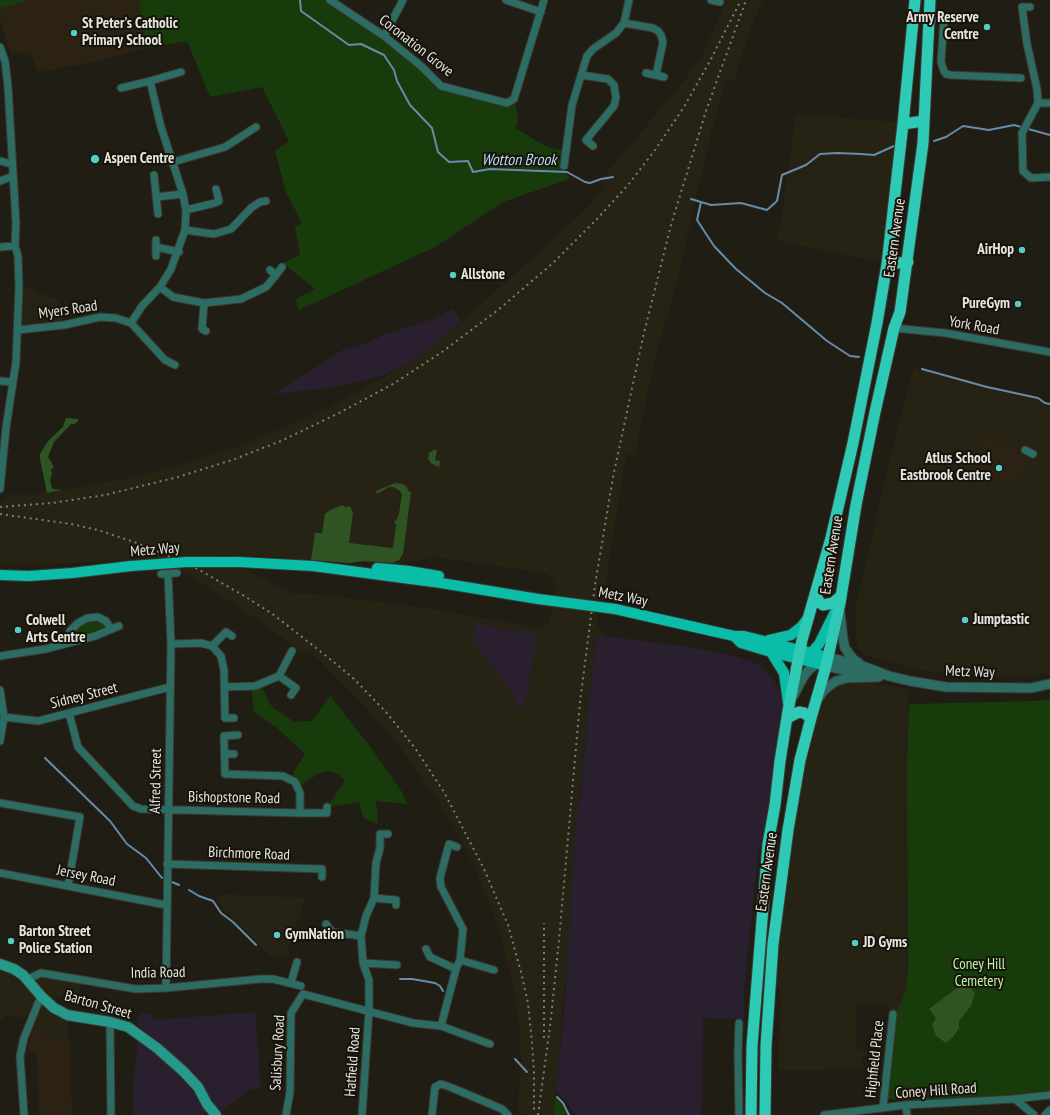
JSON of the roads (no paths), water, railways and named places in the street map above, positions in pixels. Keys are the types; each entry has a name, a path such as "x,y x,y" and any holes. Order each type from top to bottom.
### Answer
{"highway":[{"name":"Eastern Avenue","path":"751,1115 752,1046 768,844 799,654 831,538 846,476 877,324 887,264 915,0"},
{"name":"Eastern Avenue","path":"765,1115 766,1046 776,919 793,797 800,760 827,662 841,599 857,498 894,328 900,312 923,143 930,0"},
{"path":"903,124 924,121"},
{"path":"887,264 908,262"},
{"path":"877,324 894,328"},
{"path":"815,595 823,605 841,599"},
{"path":"788,714 799,712 804,713 811,718"}],"main road":[{"name":"Metz Way","path":"0,575 72,574 131,566 186,562 239,562 312,566 615,609 734,636 744,636 763,640 799,654 815,664 827,662"},
{"path":"799,654 812,652 828,628 841,599"},
{"path":"763,640 776,639 791,635 801,627 808,618"},
{"name":"Metz Way","path":"734,636 741,642 772,652 799,654"},
{"path":"772,652 784,673 788,714"},
{"name":"Metz Way","path":"812,652 827,662"},
{"name":"Barton Street","path":"0,964 14,969 28,979 41,996 54,1008 67,1014 128,1027 157,1048 183,1071 198,1087 207,1104 216,1115"}],"street":[{"name":"Coronation Grove","path":"330,0 384,36 421,66 441,86 507,103 514,99 540,12"},
{"path":"384,36 403,0"},
{"path":"506,0 540,12 544,0"},
{"path":"564,166 572,105 588,56 590,52 616,33 624,23 629,0"},
{"path":"710,0 720,2"},
{"path":"1030,6 1022,7 1037,89 1038,103 1022,133 1023,171 1031,178 1050,177"},
{"path":"930,18 944,19 942,62 946,74 1021,78"},
{"path":"624,23 653,28 661,35 662,42 656,75"},
{"path":"0,47 4,61 8,88 16,223 15,246 18,256 19,288 16,362 5,434 0,489"},
{"path":"121,88 181,72"},
{"path":"646,72 664,77"},
{"path":"581,75 608,79 614,85 616,103 586,140 593,146"},
{"path":"150,81 183,194 186,210 185,230 172,269 160,287 142,306 130,323 165,360 175,365"},
{"path":"1038,103 1050,103"},
{"path":"244,124 248,131"},
{"path":"173,162 225,147 256,127"},
{"path":"0,160 12,164"},
{"path":"154,175 158,214"},
{"path":"0,181 13,176"},
{"path":"186,210 219,201 216,189"},
{"path":"156,197 183,194"},
{"path":"185,230 214,234 231,229 251,208 262,200"},
{"path":"156,256 156,243 178,252"},
{"path":"0,247 15,246"},
{"path":"160,287 172,297 204,302 241,299 266,287 273,273 282,267"},
{"path":"202,329 204,302"},
{"name":"Myers Road","path":"18,330 100,318 116,318 130,323"},
{"name":"York Road","path":"894,328 945,333 1050,352"},
{"path":"0,381 13,382"},
{"path":"1025,450 1033,454"},
{"name":"Alfred Street","path":"166,988 166,905 171,644 164,574 177,573"},
{"path":"841,599 844,643 849,654 860,665"},
{"path":"68,642 70,631 78,623 87,618 98,617 106,621 111,629"},
{"path":"0,656 46,649 95,636 119,626"},
{"path":"212,646 226,632 232,636"},
{"path":"171,644 201,643 212,646 221,656 224,670 225,718 234,718"},
{"path":"224,687 255,686 279,676 292,651"},
{"name":"Metz Way","path":"827,662 860,665 889,676 946,687 1031,688 1050,684"},
{"name":"Metz Way","path":"827,662 878,677 889,676"},
{"path":"788,714 800,683 815,664"},
{"path":"279,676 296,688 291,695"},
{"path":"816,702 824,690 836,681 848,678 878,677"},
{"name":"Sidney Street","path":"4,717 38,721 170,687"},
{"path":"0,690 4,717 0,741"},
{"name":"Bishopstone Road","path":"69,713 78,747 134,806 141,809 327,813 327,807"},
{"name":"Bishopstone Road","path":"238,735 224,736 225,774 283,776 295,782 300,793 300,813"},
{"path":"225,754 234,754"},
{"path":"0,803 80,817 68,886"},
{"path":"388,834 380,834 380,848 376,863 374,898 396,900 396,905"},
{"path":"441,1026 456,969 460,960 463,929 441,887 440,878 445,843 457,847"},
{"name":"Birchmore Road","path":"167,864 322,869 322,877"},
{"name":"Jersey Road","path":"0,873 166,905"},
{"name":"Hatfield Road","path":"362,1115 369,1012 369,980 363,963 361,936 366,916 374,898"},
{"path":"326,924 332,932 361,936"},
{"path":"426,949 430,957 456,969"},
{"path":"460,960 494,970"},
{"path":"291,983 297,962"},
{"path":"363,963 397,965"},
{"name":"India Road","path":"28,979 40,973 136,989 166,988 260,979 273,979 301,986"},
{"name":"Salisbury Road","path":"286,1115 290,1092 291,1013 303,994 369,1012"},
{"path":"24,1115 20,1056 24,1038 41,996"},
{"path":"369,1012 413,1023 441,1026 490,1044"},
{"name":"Highfield Place","path":"883,1108 893,1014"},
{"path":"110,1022 111,1115"},
{"path":"739,1023 739,1115"},
{"path":"432,1115 433,1093 435,1087 441,1084 497,1106 508,1115"},
{"name":"Coney Hill Road","path":"824,1115 906,1105 1015,1099 1050,1095"},
{"path":"1015,1099 1034,1115"},
{"path":"906,1105 907,1115"},
{"path":"1045,1115 1050,1110"}],"waterway":[{"name":"Wotton Brook","path":"300,0 301,11 349,45 361,44 384,55 394,70 397,81 410,105 432,128 438,152 449,162 468,161 473,172 490,169 567,172 585,182 590,183 613,177"},
{"name":"Wotton Brook","path":"934,141 946,137 963,126 989,130 1014,125 1050,135"},
{"name":"Wotton Brook","path":"691,199 711,205 741,203 767,210 777,201 782,175 806,165 820,154 837,153 874,155 894,146"},
{"path":"701,202 697,220 714,246 736,269 765,293 782,303 827,341 850,356 859,357"},
{"path":"922,369 987,387 1038,398 1045,403 1050,404"},
{"path":"45,758 110,821 127,844 146,858 162,878"},
{"path":"172,882 179,885"},
{"path":"189,890 199,896 213,901 221,913 233,922 256,945"},
{"path":"400,979 412,979 435,983 440,986 443,991"},
{"path":"515,1059 527,1072"},
{"path":"557,1097 563,1103 569,1115"}],"railway":[{"path":"538,1115 550,1027 559,940 580,702 595,585 613,477 643,337 671,225 706,111 746,0"},
{"path":"0,507 52,503 105,495 178,477 232,460 281,441 339,413 393,384 442,352 498,310 553,263 597,219 628,185 655,150 684,107 711,59 739,4"},
{"path":"0,514 71,524 98,530 137,543 196,568 274,615 352,677 386,712 415,748 444,792 484,869 508,925 528,1003 534,1072 534,1111"},
{"path":"544,923 544,1038"}],"place":[{"name":"Army Reserve Centre","path":"987,27"},
{"name":"St Peter's Catholic Primary School","path":"74,33"},
{"name":"Aspen Centre","path":"95,159"},
{"name":"AirHop","path":"1022,250"},
{"name":"Allstone","path":"453,275"},
{"name":"PureGym","path":"1018,304"},
{"name":"Atlus School Eastbrook Centre","path":"999,468"},
{"name":"Jumptastic","path":"965,620"},
{"name":"Colwell Arts Centre","path":"18,630"},
{"name":"GymNation","path":"277,935"},
{"name":"Barton Street Police Station","path":"11,941"},
{"name":"JD Gyms","path":"855,943"}],"park label":[{"name":"Coney Hill Cemetery","path":"979,974"}]}
